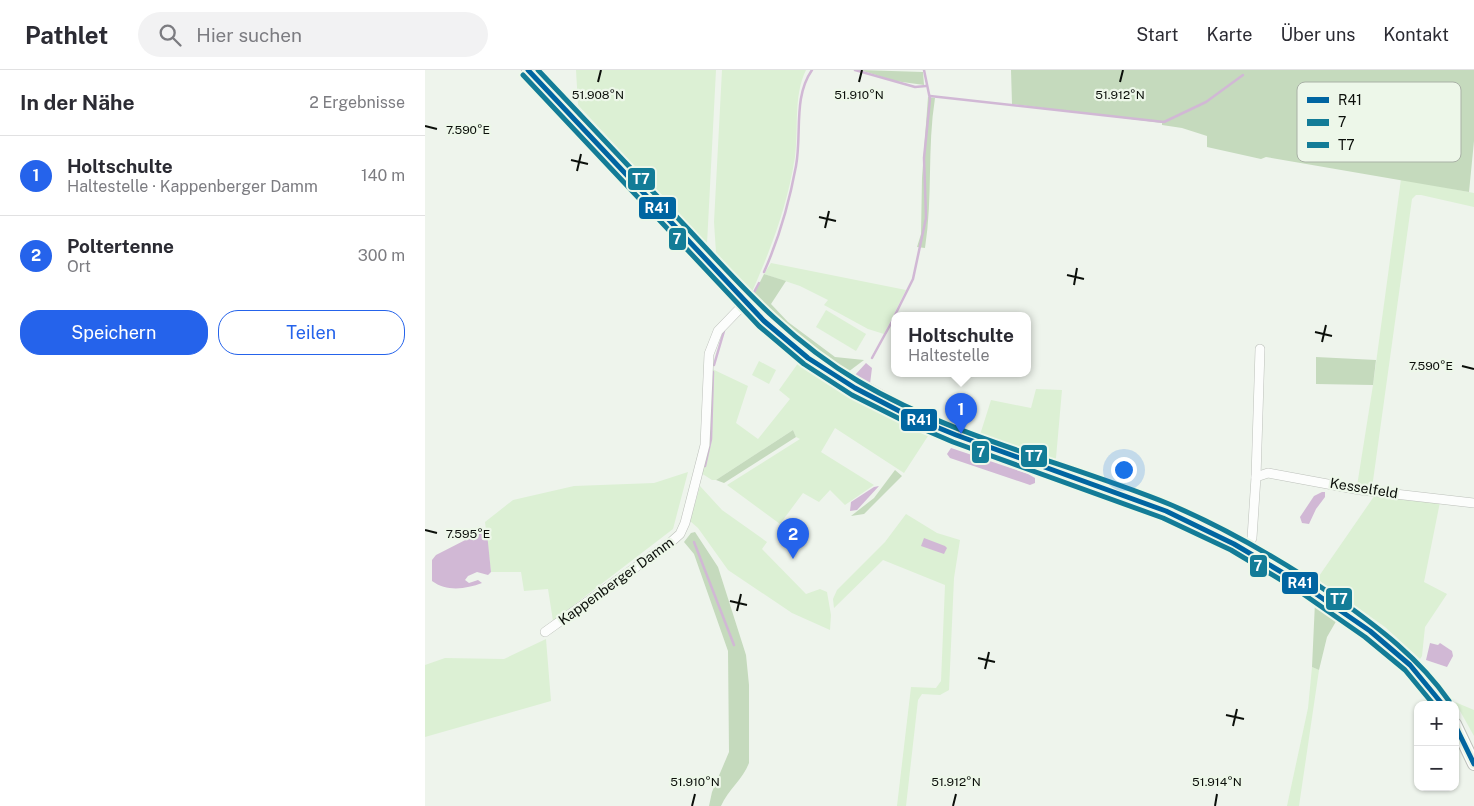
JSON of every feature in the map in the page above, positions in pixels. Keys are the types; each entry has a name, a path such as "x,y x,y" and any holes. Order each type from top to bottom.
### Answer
{"main road":[{"path":"527,70 746,302 781,338 801,353 902,414 973,443 1167,512 1247,551 1326,600 1373,634 1415,670 1440,701"},
{"path":"1459,732 1474,764"}],"street":[{"name":"Kappenberger Damm","path":"545,632 680,534 685,523 705,445 709,354 718,332 746,302"},
{"path":"1247,551 1252,538 1256,477 1259,349"},
{"name":"Kesselfeld","path":"1256,477 1260,474 1277,474 1360,490 1474,503"}],"green space":[{"path":"576,70 716,70 707,244 578,105"},
{"path":"722,70 806,70 799,91 795,157 788,193 772,242 752,292 716,253 714,222"},
{"path":"860,70 923,72 924,85 895,81"},
{"path":"1011,70 1474,70 1474,141 1469,192 1266,157 1261,159 1207,147 1207,136 1182,128 1162,125 1162,123 1012,104"},
{"path":"928,97 935,98 925,248 917,247 921,234 922,178"},
{"path":"1401,179 1474,193 1474,207 1421,195 1416,195 1412,199 1372,488 1357,486 1373,385"},
{"path":"771,263 906,290 895,312 891,312 891,320 884,334 868,329 824,305 828,300 800,286 764,274"},
{"path":"764,274 786,281 771,304 788,322 835,357 864,360 848,372 803,341 754,294"},
{"path":"826,310 866,334 856,351 816,327"},
{"path":"1316,357 1376,360 1373,385 1316,384"},
{"path":"801,359 819,375 928,436 904,473 835,428 821,452 874,485 845,505 830,490 819,502 803,493 780,524 727,485 800,439 796,437 793,430 716,480 712,480 701,473 710,368 748,386 736,423 758,439 790,399 779,390"},
{"path":"759,361 776,370 769,384 752,375"},
{"path":"1036,389 1062,390 1056,458 1054,461 980,435 991,400 1031,408"},
{"path":"793,430 796,437 724,483 716,480"},
{"path":"895,470 902,476 864,514 851,516 874,498"},
{"path":"688,472 673,529 553,621 548,589 524,591 521,572 491,572 485,522 513,500 574,486 654,483"},
{"path":"700,486 722,510 767,542 762,549 806,594 820,589 827,592 831,615 830,630 792,613 728,570 698,528 690,521"},
{"path":"1375,495 1440,502 1424,582 1447,594 1425,627 1422,656 1420,659 1385,627 1317,579"},
{"path":"906,514 937,533 960,540 954,578 949,690 940,695 922,694 918,700 906,806 897,806 911,687 936,688 941,681 945,585 883,560 834,608 833,599 837,590 885,542"},
{"path":"695,532 718,567 746,655 749,685 749,763 721,806 709,806 712,792 729,752 728,651 694,554 684,542 691,533"},
{"path":"1315,602 1338,618 1327,637 1319,670 1312,667"},
{"path":"546,639 551,701 425,737 425,665 445,658 504,659"},
{"path":"1312,667 1319,670 1299,806 1287,806 1308,708"},
{"path":"1459,704 1474,710 1474,736 1459,709"}],"shaded area":[{"path":"866,363 872,368 870,384 855,375"},
{"path":"951,448 1028,474 1035,478 1035,483 1030,485 950,458 947,454"},
{"path":"879,486 857,510 850,511 851,502 874,487"},
{"path":"1325,492 1325,497 1316,509 1309,524 1302,523 1300,517 1314,496"},
{"path":"481,532 487,533 491,572 488,575 477,572 468,576 465,580 469,583 478,580 482,583 470,587 450,588 432,581 432,560 436,555"},
{"path":"924,538 945,546 947,548 944,554 921,546"},
{"path":"1430,643 1438,645 1440,643 1452,651 1453,656 1447,667 1426,660"}],"waterway":[{"path":"764,272 779,233 790,194 798,154 802,92 812,70"},
{"path":"855,70 915,87 926,86"},
{"path":"896,312 913,279 926,218 924,158 930,99 924,70"},
{"path":"930,96 1164,122 1206,102 1243,75"},
{"path":"752,296 759,283"},
{"path":"872,358 891,323"},
{"path":"714,365 724,331"},
{"path":"705,466 711,439 713,372"},
{"path":"870,384 933,419 1005,444"},
{"path":"694,542 734,645"}],"transit line":[{"name":"R41","path":"528,70 764,321 808,358 855,388 905,414 956,435 1166,511 1234,544 1300,583 1370,631 1410,665 1440,701"},
{"name":"T7","path":"538,70 749,293 789,331 833,365 895,401 933,418 971,434 1169,504 1234,535 1297,572 1368,621 1411,657 1449,701"},
{"name":"7","path":"523,75 759,326 804,364 852,395 902,420 953,442 1163,518 1231,550 1296,589 1365,637 1405,670 1431,701"},
{"name":"R41","path":"1459,733 1474,764"}],"place":[{"name":"Holtschulte","path":"961,434"},
{"name":"Poltertenne","path":"793,559"}]}
